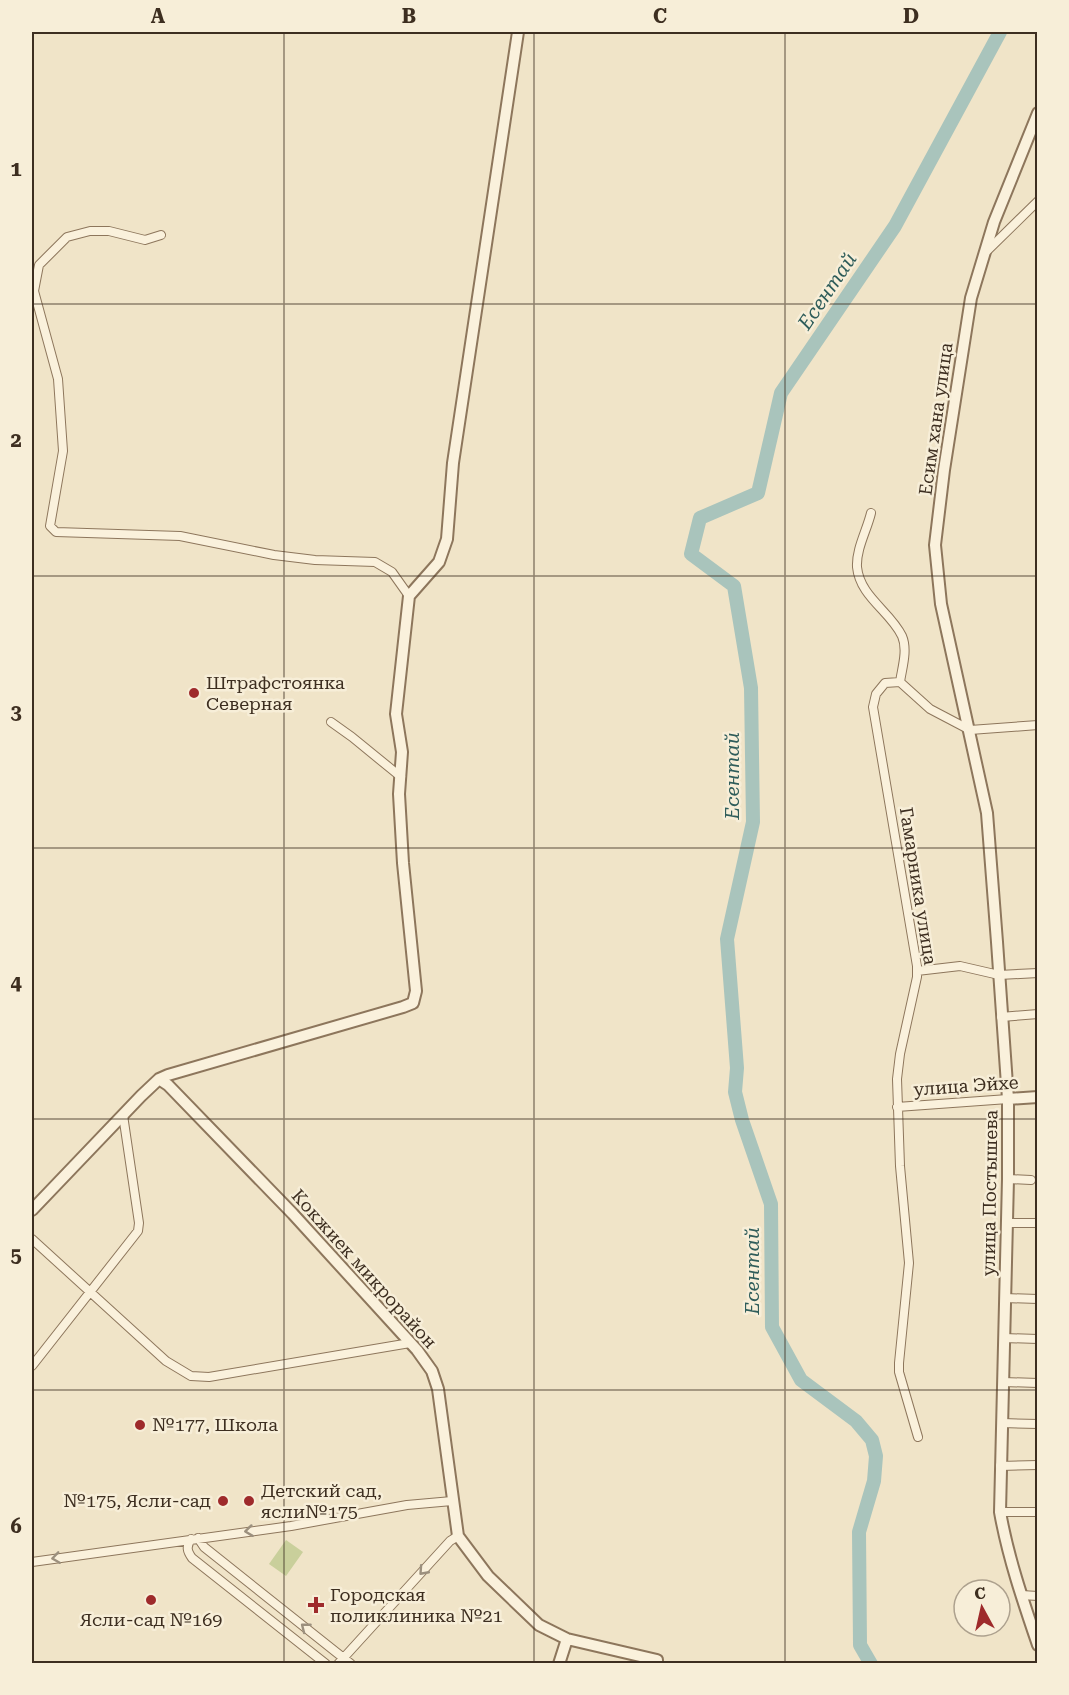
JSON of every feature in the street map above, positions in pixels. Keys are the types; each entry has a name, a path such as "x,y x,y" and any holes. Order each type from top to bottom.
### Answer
{"street":[{"path":"32,1210 159,1079 412,1003 416,991 400,817 402,752 396,714 409,596 439,562 447,539 453,463 519,32"},
{"name":"Есим хана улица","path":"971,735 941,604 935,544 944,470 971,298 984,255 1038,112"},
{"path":"984,255 1038,201"},
{"path":"161,235 145,240 109,231 90,231 67,237 39,265 34,291 58,379 63,450 50,526 56,532 180,536 274,555 315,560 375,561 392,572 409,596"},
{"path":"871,513 857,565 861,579 873,601 902,636 905,648 900,682 930,710 971,735 1038,725"},
{"name":"Гамарника улица","path":"900,682 885,683 876,694 873,707 917,971 900,1054 897,1107 909,1263 898,1363 918,1437"},
{"path":"331,722 401,777"},
{"name":"улица Постышева","path":"971,735 990,833 1008,1099 1000,1512 1004,1537 1038,1645"},
{"path":"917,971 960,966 999,975 1038,973"},
{"path":"1001,1017 1038,1014"},
{"name":"Кокжиек микрорайон","path":"159,1079 168,1085 292,1214 410,1343 432,1371 438,1389 458,1536 488,1576 539,1625 567,1639 657,1662"},
{"name":"улица Эйхе","path":"897,1107 1038,1097"},
{"path":"32,1366 138,1231 139,1223 123,1115"},
{"path":"1008,1179 1031,1180"},
{"path":"1007,1223 1038,1223"},
{"path":"32,1239 166,1361 191,1376 218,1375 410,1343"},
{"path":"1005,1298 1038,1299"},
{"path":"1004,1338 1038,1339"},
{"path":"1003,1382 1038,1383"},
{"path":"1002,1423 1038,1424"},
{"path":"1000,1466 1038,1465"},
{"path":"32,1562 291,1526 407,1505 452,1501"},
{"path":"1000,1512 1038,1512"},
{"path":"340,1660 450,1541 458,1536"},
{"path":"194,1538 340,1660 351,1664"},
{"path":"194,1538 187,1544 187,1551 192,1558 326,1664"},
{"path":"1021,1595 1038,1596"},
{"path":"560,1664 567,1639"}],"green space":[{"path":"286,1540 303,1552 286,1576 269,1564"}],"waterway":[{"name":"Есентай","path":"871,1664 860,1645 859,1532 874,1481 876,1456 872,1440 856,1421 801,1380 772,1327 771,1204 742,1120 735,1092 737,1068 727,939 753,822 751,688 734,586 691,554 700,518 758,493 781,393 895,226 1000,32"}],"place":[{"name":"Штрафстоянка Северная","path":"194,693"},
{"name":"№177, Школа","path":"140,1425"},
{"name":"№175, Ясли-сад","path":"223,1501"},
{"name":"Детский сад, ясли№175","path":"249,1501"},
{"name":"Ясли-сад №169","path":"151,1600"},
{"name":"Городская поликлиника №21","path":"316,1605"}]}
